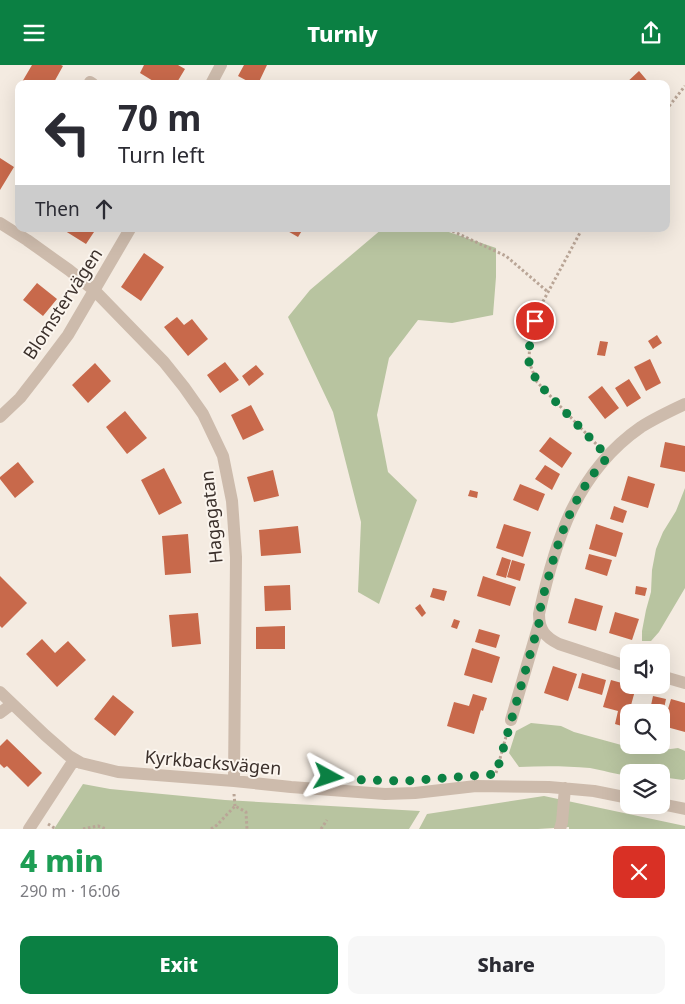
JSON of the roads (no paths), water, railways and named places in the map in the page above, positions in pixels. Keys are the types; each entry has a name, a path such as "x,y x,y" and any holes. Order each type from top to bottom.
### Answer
{"street":[{"path":"213,80 221,65"},
{"name":"Hagagatan","path":"0,223 69,270 95,291 164,362 203,414 223,456 232,501 236,557 234,781"},
{"name":"Blomstervägen","path":"0,417 20,397 58,350 95,291 128,232"},
{"path":"511,720 539,623 541,605 555,551 568,517 582,490 600,465 619,445 641,427 685,404"},
{"path":"539,623 543,632 553,641 620,664"},
{"path":"670,679 685,683"},
{"name":"Kyrkbacksvägen","path":"0,692 44,735 74,760 118,772 385,793 415,793 476,786 566,788 620,796"},
{"path":"0,713 12,704"},
{"path":"29,829 74,760"},
{"path":"560,829 566,788"},
{"path":"670,806 685,809"}]}
